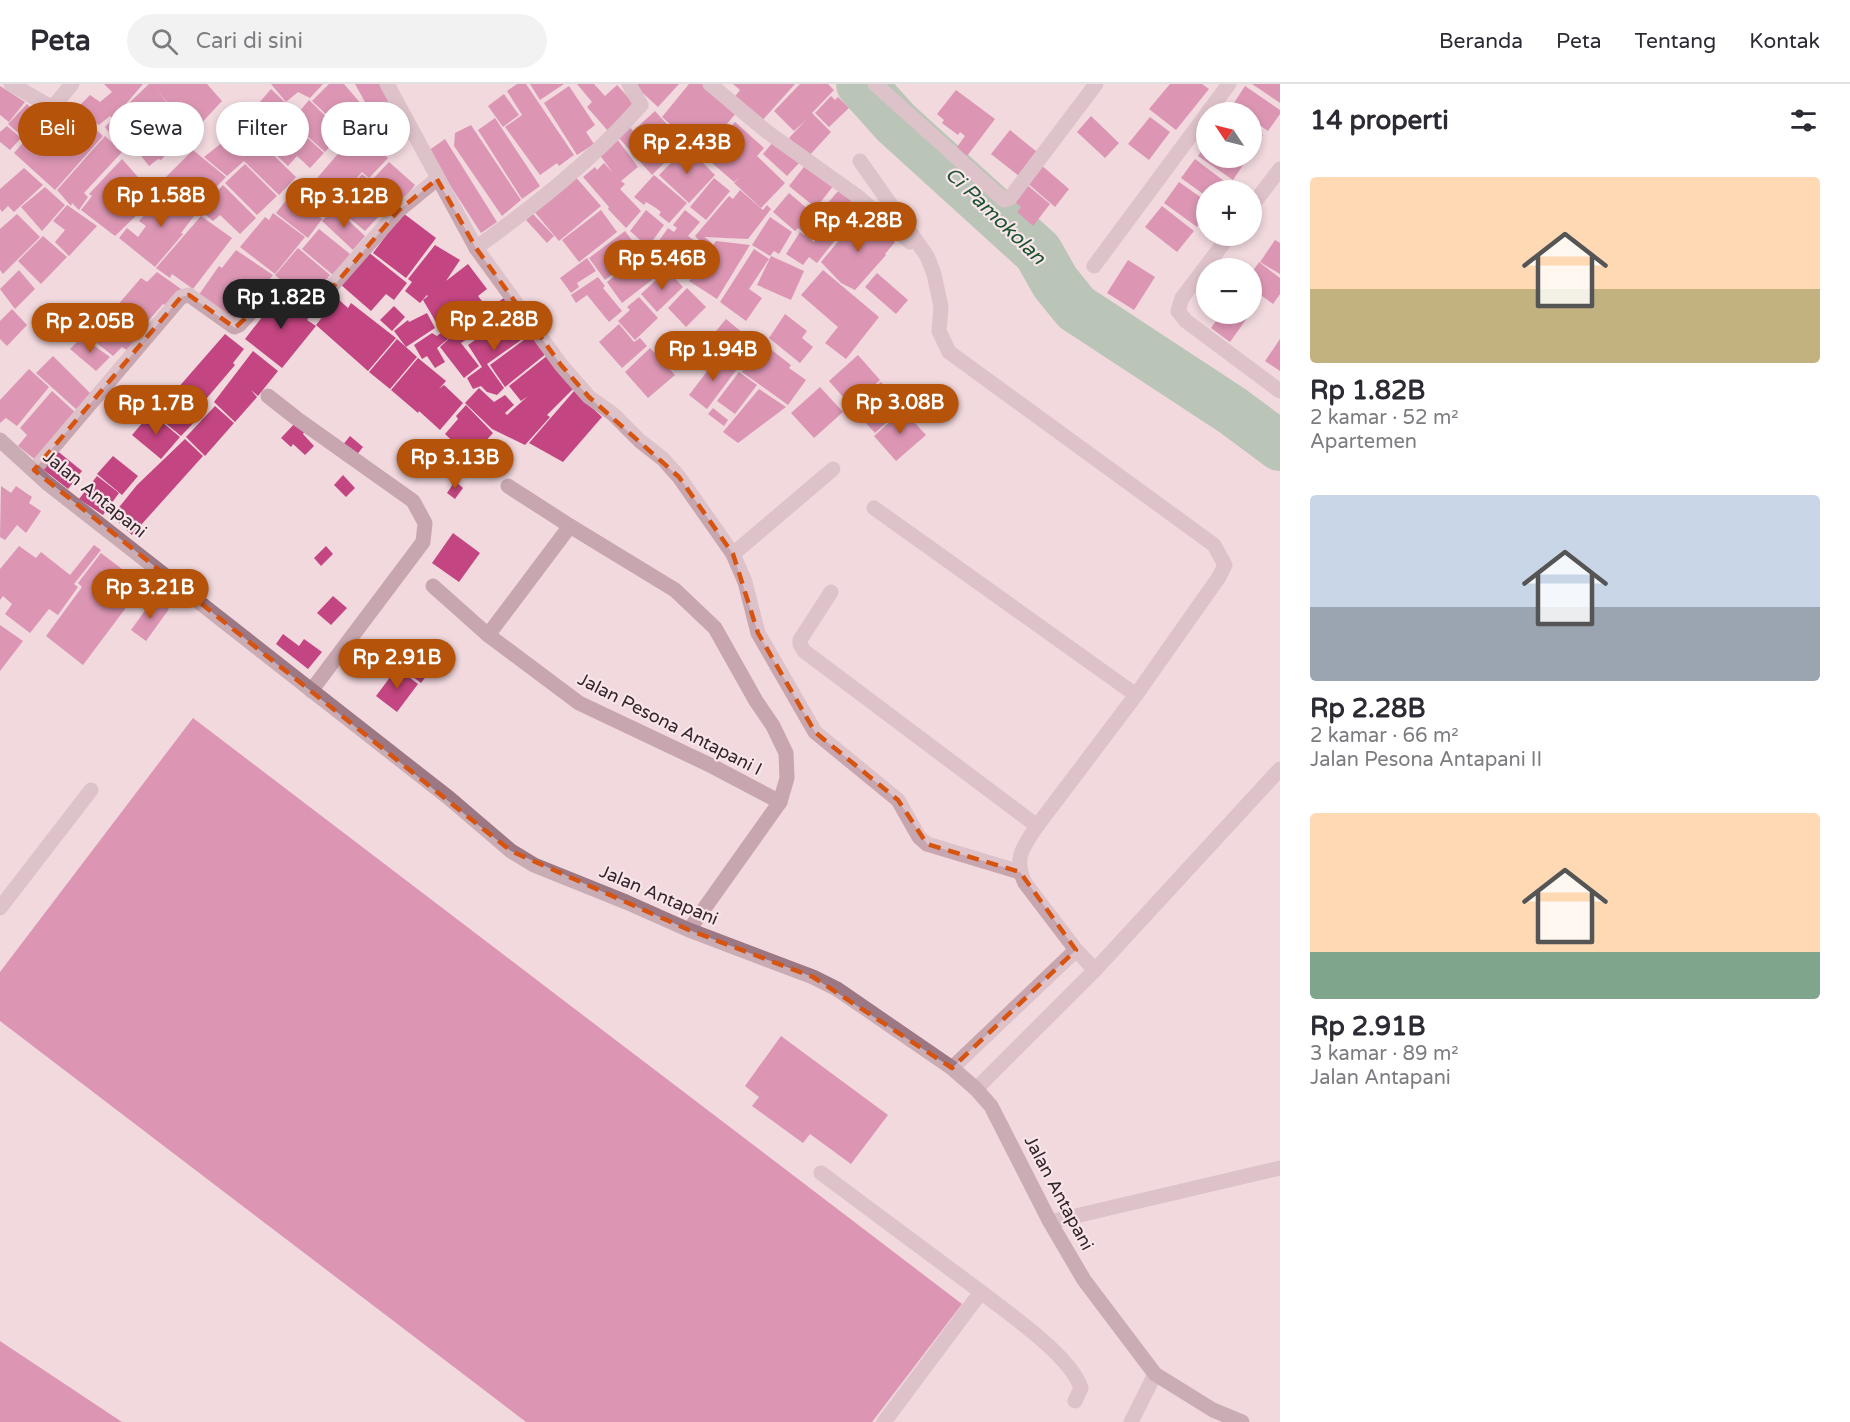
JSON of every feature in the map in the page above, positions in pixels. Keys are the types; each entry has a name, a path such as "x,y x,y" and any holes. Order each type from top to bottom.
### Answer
{"street":[{"path":"11,84 51,107 72,84"},
{"path":"387,84 476,248 561,365 589,397 613,414 680,477 733,554 746,582 758,633 814,732 898,800 919,837 927,844 1020,872"},
{"path":"476,248 532,208 618,132 641,105 629,84"},
{"path":"710,84 766,131 857,196 927,256"},
{"path":"875,84 1004,200 1010,198 1096,84"},
{"path":"1216,102 1229,84"},
{"path":"1094,266 1196,129"},
{"path":"860,161 927,256 934,274 940,307 939,331 949,352 1214,545 1225,565 1219,577 1136,695 1022,849 1019,860 1020,872 1025,883 1076,950 1095,970"},
{"path":"1262,193 1280,169"},
{"path":"34,470 181,297 189,295 234,327 239,325 277,288 312,307 398,211 437,179"},
{"path":"1221,246 1182,298 1178,311 1186,321 1280,391"},
{"path":"268,396 412,501 425,523 423,542 311,691"},
{"name":"Jalan Antapani","path":"0,440 34,470 311,691 449,798 511,851 534,865 689,930 813,976 837,989 952,1068 991,1106 1050,1222 1084,1280 1155,1374 1213,1410 1242,1422"},
{"path":"733,554 833,469"},
{"path":"508,486 675,590 716,628 756,701 773,726 786,753 787,778 780,802 689,930"},
{"path":"874,508 1136,695"},
{"path":"488,635 570,526"},
{"name":"Jalan Pesona Antapani I","path":"434,586 488,635 579,703 712,766 780,802"},
{"path":"831,592 800,640 804,651 1037,826"},
{"path":"976,1089 1095,970 1280,769"},
{"path":"0,908 91,790"},
{"path":"952,1068 1076,950"},
{"path":"1050,1222 1280,1168"},
{"path":"821,1173 1042,1339 1077,1377 1081,1388 1075,1401"},
{"path":"885,1422 981,1292"},
{"path":"1131,1422 1155,1374"}],"highlighted area":[{"path":"437,179 476,248 561,365 589,397 679,477 733,554 758,633 815,732 898,800 927,844 1020,872 1076,950 952,1068 813,977 689,930 511,851 34,470 181,297 189,295 235,328 277,288 314,309 398,211"}],"building":[{"path":"104,84 143,84 128,102 109,102 109,117 99,125 97,124 97,102 83,102 90,95 100,102 112,92"},
{"path":"149,84 207,84 222,101 216,102 216,107 204,120 204,102 167,102 156,90 167,102 130,102"},
{"path":"271,84 323,84 310,98 298,92 286,102"},
{"path":"329,84 344,84 359,102 321,102 321,109 312,101"},
{"path":"355,84 381,84 391,102 365,102"},
{"path":"517,84 526,84 574,155 559,166 557,163 540,175 505,127 522,115 507,91"},
{"path":"530,84 564,84 540,100"},
{"path":"577,84 594,84 605,96 617,85 637,107 609,132 587,107 592,102"},
{"path":"633,84 679,84 658,107"},
{"path":"689,84 705,84 736,113 706,149 703,146 700,150 662,117"},
{"path":"733,84 795,84 760,123 733,99 740,90"},
{"path":"800,84 828,84 834,90 812,113 831,132 808,157 789,138 806,120 794,131 774,111"},
{"path":"1170,84 1202,84 1209,89 1196,102 1196,105 1176,130 1149,109"},
{"path":"1252,84 1280,84 1280,103"},
{"path":"0,86 25,102 18,102 18,111 9,122 0,115"},
{"path":"569,86 595,125 586,132 594,144 577,155 544,103"},
{"path":"1245,86 1280,110 1280,114 1268,131 1262,127 1262,102 1235,102"},
{"path":"271,89 285,102 260,102"},
{"path":"956,90 995,119 967,156 957,147 965,136 960,132 958,135 942,123 944,120 937,114"},
{"path":"504,94 519,115 503,127 488,106"},
{"path":"831,96 835,100 838,97 849,108 829,127 815,113"},
{"path":"309,100 321,112 321,148 309,138"},
{"path":"655,111 684,143 652,175 618,137 629,126 633,131"},
{"path":"18,113 18,133 8,124"},
{"path":"1091,116 1119,143 1105,158 1077,132"},
{"path":"1150,117 1170,132 1149,160 1128,144"},
{"path":"495,118 540,186 522,199 478,130"},
{"path":"735,122 764,148 757,156 785,183 761,208 734,183 740,177 734,182 704,156"},
{"path":"471,125 521,200 502,216 454,146 455,133"},
{"path":"7,126 18,135 18,141 10,150 0,142 0,132"},
{"path":"97,130 103,136 97,143"},
{"path":"1010,130 1037,152 1019,176 991,154"},
{"path":"105,136 109,140 109,156 118,156 84,193 88,197 79,210 72,203 71,206 57,190 87,156 97,156 97,145"},
{"path":"309,139 321,150 321,156 310,168 297,156 309,156"},
{"path":"445,139 497,222 481,233 428,151"},
{"path":"617,139 638,167 621,181 625,184 620,189 641,211 626,228 583,177 595,167 597,170 604,163 613,173 599,154"},
{"path":"774,141 799,163 787,176 763,154"},
{"path":"216,147 216,156 274,156 296,177 279,195 244,161 227,176 204,157"},
{"path":"687,147 715,175 689,203 659,175"},
{"path":"18,148 18,156 85,156 55,190 14,153"},
{"path":"141,156 165,156 161,160 158,159 149,166"},
{"path":"187,156 200,156 226,177 198,206 166,177"},
{"path":"277,156 297,156 288,166"},
{"path":"336,156 386,156 388,158 369,178 362,172 323,217 301,197"},
{"path":"122,159 145,185 133,200 143,209 115,236 81,210 92,196 89,194"},
{"path":"1195,159 1196,168 1207,168 1223,180 1196,180 1196,189 1181,178"},
{"path":"389,162 415,185 400,204 372,180"},
{"path":"807,163 834,185 816,208 789,186"},
{"path":"245,164 277,196 257,215 225,183"},
{"path":"1040,164 1069,189 1055,207 1025,181"},
{"path":"24,168 43,185 14,212 8,206 2,212 0,189"},
{"path":"1216,168 1241,168 1233,180"},
{"path":"362,174 394,200 365,231 335,206"},
{"path":"573,174 601,206 559,241 532,209"},
{"path":"654,175 687,203 669,223 659,215 661,212 656,208 646,202 644,205 634,197"},
{"path":"714,178 730,191 706,220 690,207"},
{"path":"1179,182 1196,194 1196,226 1164,203"},
{"path":"1026,184 1050,204 1033,226 1017,212 1021,207 1013,200"},
{"path":"223,185 256,218 240,234 220,215 213,221 200,210"},
{"path":"45,187 65,205 42,231 21,207"},
{"path":"296,188 301,192 296,198 322,219 308,238 276,213"},
{"path":"172,190 198,211 181,233 183,234 155,267 119,238 127,228 138,237 146,226 139,221 163,193 168,197"},
{"path":"740,190 763,210 767,205 771,209 748,239 704,237 711,242 687,278 651,252 668,228 674,232 677,228 673,225 685,210 700,222 688,236 698,243 700,241 695,236 729,196 733,199"},
{"path":"839,190 859,208 840,229 821,211"},
{"path":"789,193 823,222 811,237 798,228 795,231 773,212"},
{"path":"67,205 97,226 69,256 55,242 65,230 53,221"},
{"path":"1162,206 1194,231 1177,252 1145,227"},
{"path":"337,210 365,236 353,250 322,221 331,212 333,214"},
{"path":"601,210 617,232 579,262 562,240"},
{"path":"646,210 664,225 648,247 630,231"},
{"path":"273,213 305,237 275,274 240,247 265,217 269,220"},
{"path":"403,213 436,238 406,278 373,253"},
{"path":"862,213 895,242 855,290 841,283 821,262"},
{"path":"17,214 40,237 3,274 0,270 0,229"},
{"path":"533,214 554,236 547,243 526,220"},
{"path":"201,216 232,238 193,289 172,274 170,278 156,268"},
{"path":"770,217 792,232 779,254 774,251 770,256 752,245"},
{"path":"827,224 840,234 817,263 809,257 803,265 786,254 800,232 814,242"},
{"path":"319,229 350,254 333,275 302,249"},
{"path":"625,231 641,252 605,280 589,258"},
{"path":"43,236 67,257 41,284 18,261"},
{"path":"1275,240 1280,243 1280,274 1262,263 1262,259"},
{"path":"716,241 750,245 717,299 689,281"},
{"path":"435,245 460,260 446,281 468,264 487,289 478,296 485,305 452,329 453,332 504,298 512,310 461,343 479,366 464,378 440,347 454,334 437,348 445,362 435,368 427,356 422,359 414,345 432,333 437,336 450,326 448,323 440,329 423,300 427,295 420,303 405,291 412,282 408,279"},
{"path":"298,248 330,275 321,286 325,290 308,303 275,275"},
{"path":"754,249 769,259 749,289 762,298 746,321 720,302"},
{"path":"236,250 273,275 235,324 198,296 219,266 222,268"},
{"path":"367,251 407,283 394,300 386,294 371,311 340,284"},
{"path":"646,252 662,272 622,303 607,282"},
{"path":"771,256 804,271 791,300 757,285"},
{"path":"587,258 596,271 577,283 579,287 571,293 560,278"},
{"path":"1128,260 1155,277 1134,310 1107,293"},
{"path":"1262,264 1280,278 1280,294 1273,304 1262,296"},
{"path":"19,270 35,289 15,309 0,289"},
{"path":"667,270 683,287 657,312 641,294"},
{"path":"823,270 879,317 846,359 825,343 838,327 801,295"},
{"path":"157,272 184,291 171,308 163,304 136,335 109,315 141,278 147,282"},
{"path":"877,273 908,300 896,314 865,287"},
{"path":"598,277 605,286 603,288 622,311 609,322 587,295 576,303 571,295"},
{"path":"687,288 706,307 686,327 668,308"},
{"path":"280,294 312,313 307,320 316,326 282,368 245,339"},
{"path":"639,297 658,318 635,340 618,321 630,310 627,307"},
{"path":"337,298 348,308 351,303 396,338 368,371 316,325"},
{"path":"394,306 405,317 392,331 380,320"},
{"path":"12,309 27,325 7,346 0,339 0,321"},
{"path":"101,310 141,342 131,353 122,347 113,356 82,331"},
{"path":"427,313 435,328 406,347 394,331 408,320 409,322"},
{"path":"513,313 528,335 487,364 504,388 497,395 487,392 481,386 473,389 467,378 482,367 468,345"},
{"path":"785,314 807,331 802,338 813,347 800,363 769,338"},
{"path":"726,319 744,334 725,358 707,342"},
{"path":"619,324 634,342 640,338 647,346 622,368 599,342"},
{"path":"1214,324 1243,324 1230,342 1211,328"},
{"path":"225,334 244,349 233,363 235,365 201,405 177,389"},
{"path":"532,334 547,353 505,387 490,365"},
{"path":"82,337 110,357 96,371 70,349"},
{"path":"397,339 417,357 390,389 369,372"},
{"path":"1280,339 1280,371 1265,361"},
{"path":"650,348 675,375 648,398 625,372"},
{"path":"760,348 765,352 769,348 791,365 789,368 806,380 788,405 742,372"},
{"path":"253,351 278,371 258,396 251,390 257,397 235,422 214,402"},
{"path":"548,355 577,385 547,415 550,417 525,445 492,429 465,403 479,388 494,402 505,395 514,405 505,413 507,415 528,396 521,401 509,386"},
{"path":"858,355 880,380 851,406 829,381"},
{"path":"53,356 91,394 77,410 36,373"},
{"path":"719,356 737,369 707,409 689,395"},
{"path":"418,358 446,381 439,389 444,385 463,403 440,430 391,390"},
{"path":"29,369 49,387 17,426 6,418 0,423 0,400"},
{"path":"739,372 757,385 735,414 717,401"},
{"path":"881,382 903,407 875,433 852,408"},
{"path":"820,387 843,412 814,438 791,413"},
{"path":"171,389 204,412 181,436 152,412"},
{"path":"759,389 786,407 738,443 723,432"},
{"path":"52,391 76,413 37,461 18,446 27,435 20,428"},
{"path":"574,391 602,417 563,462 529,443"},
{"path":"466,405 493,433 470,458 445,434"},
{"path":"215,406 234,423 205,456 186,437"},
{"path":"713,408 728,420 724,426 708,414"},
{"path":"903,410 926,435 896,461 874,436"},
{"path":"151,413 180,437 161,459 132,435"},
{"path":"296,422 314,446 305,455 293,444 291,447 281,438"},
{"path":"350,436 363,447 355,457 342,446"},
{"path":"185,439 203,456 132,535 112,516 137,485"},
{"path":"55,449 82,471 68,489 40,467"},
{"path":"113,456 138,476 122,495 97,474"},
{"path":"343,475 355,488 346,497 334,485"},
{"path":"97,476 119,493 103,515 79,499"},
{"path":"455,481 463,488 455,499 447,493"},
{"path":"1,486 11,493 16,486 32,497 29,503 41,511 26,533 17,525 5,540 0,537"},
{"path":"453,533 480,553 459,582 432,563"},
{"path":"94,545 101,550 74,584 78,587 58,615 49,609 30,633 5,614 12,604 3,596 0,600 0,569 19,546 36,558 41,552 70,575"},
{"path":"326,546 333,554 321,566 314,558"},
{"path":"101,553 143,585 83,665 46,636 82,587 78,583"},
{"path":"333,596 347,608 331,625 317,613"},
{"path":"154,598 169,609 146,641 131,630"},
{"path":"0,625 23,641 0,671"},
{"path":"283,634 299,646 304,639 322,652 308,669 276,644"},
{"path":"414,645 436,663 421,683 400,667 402,663 400,662"},
{"path":"397,668 418,684 397,712 376,696"},
{"path":"193,718 962,1304 872,1422 526,1422 0,1021 0,972"},
{"path":"781,1036 888,1115 851,1164 810,1134 803,1143 752,1106 759,1097 745,1086"},
{"path":"0,1341 122,1422 0,1422"}],"waterway":[{"name":"Ci Pamokolan","path":"861,84 896,123 1038,252 1055,282 1076,308 1233,411 1280,446"}]}
